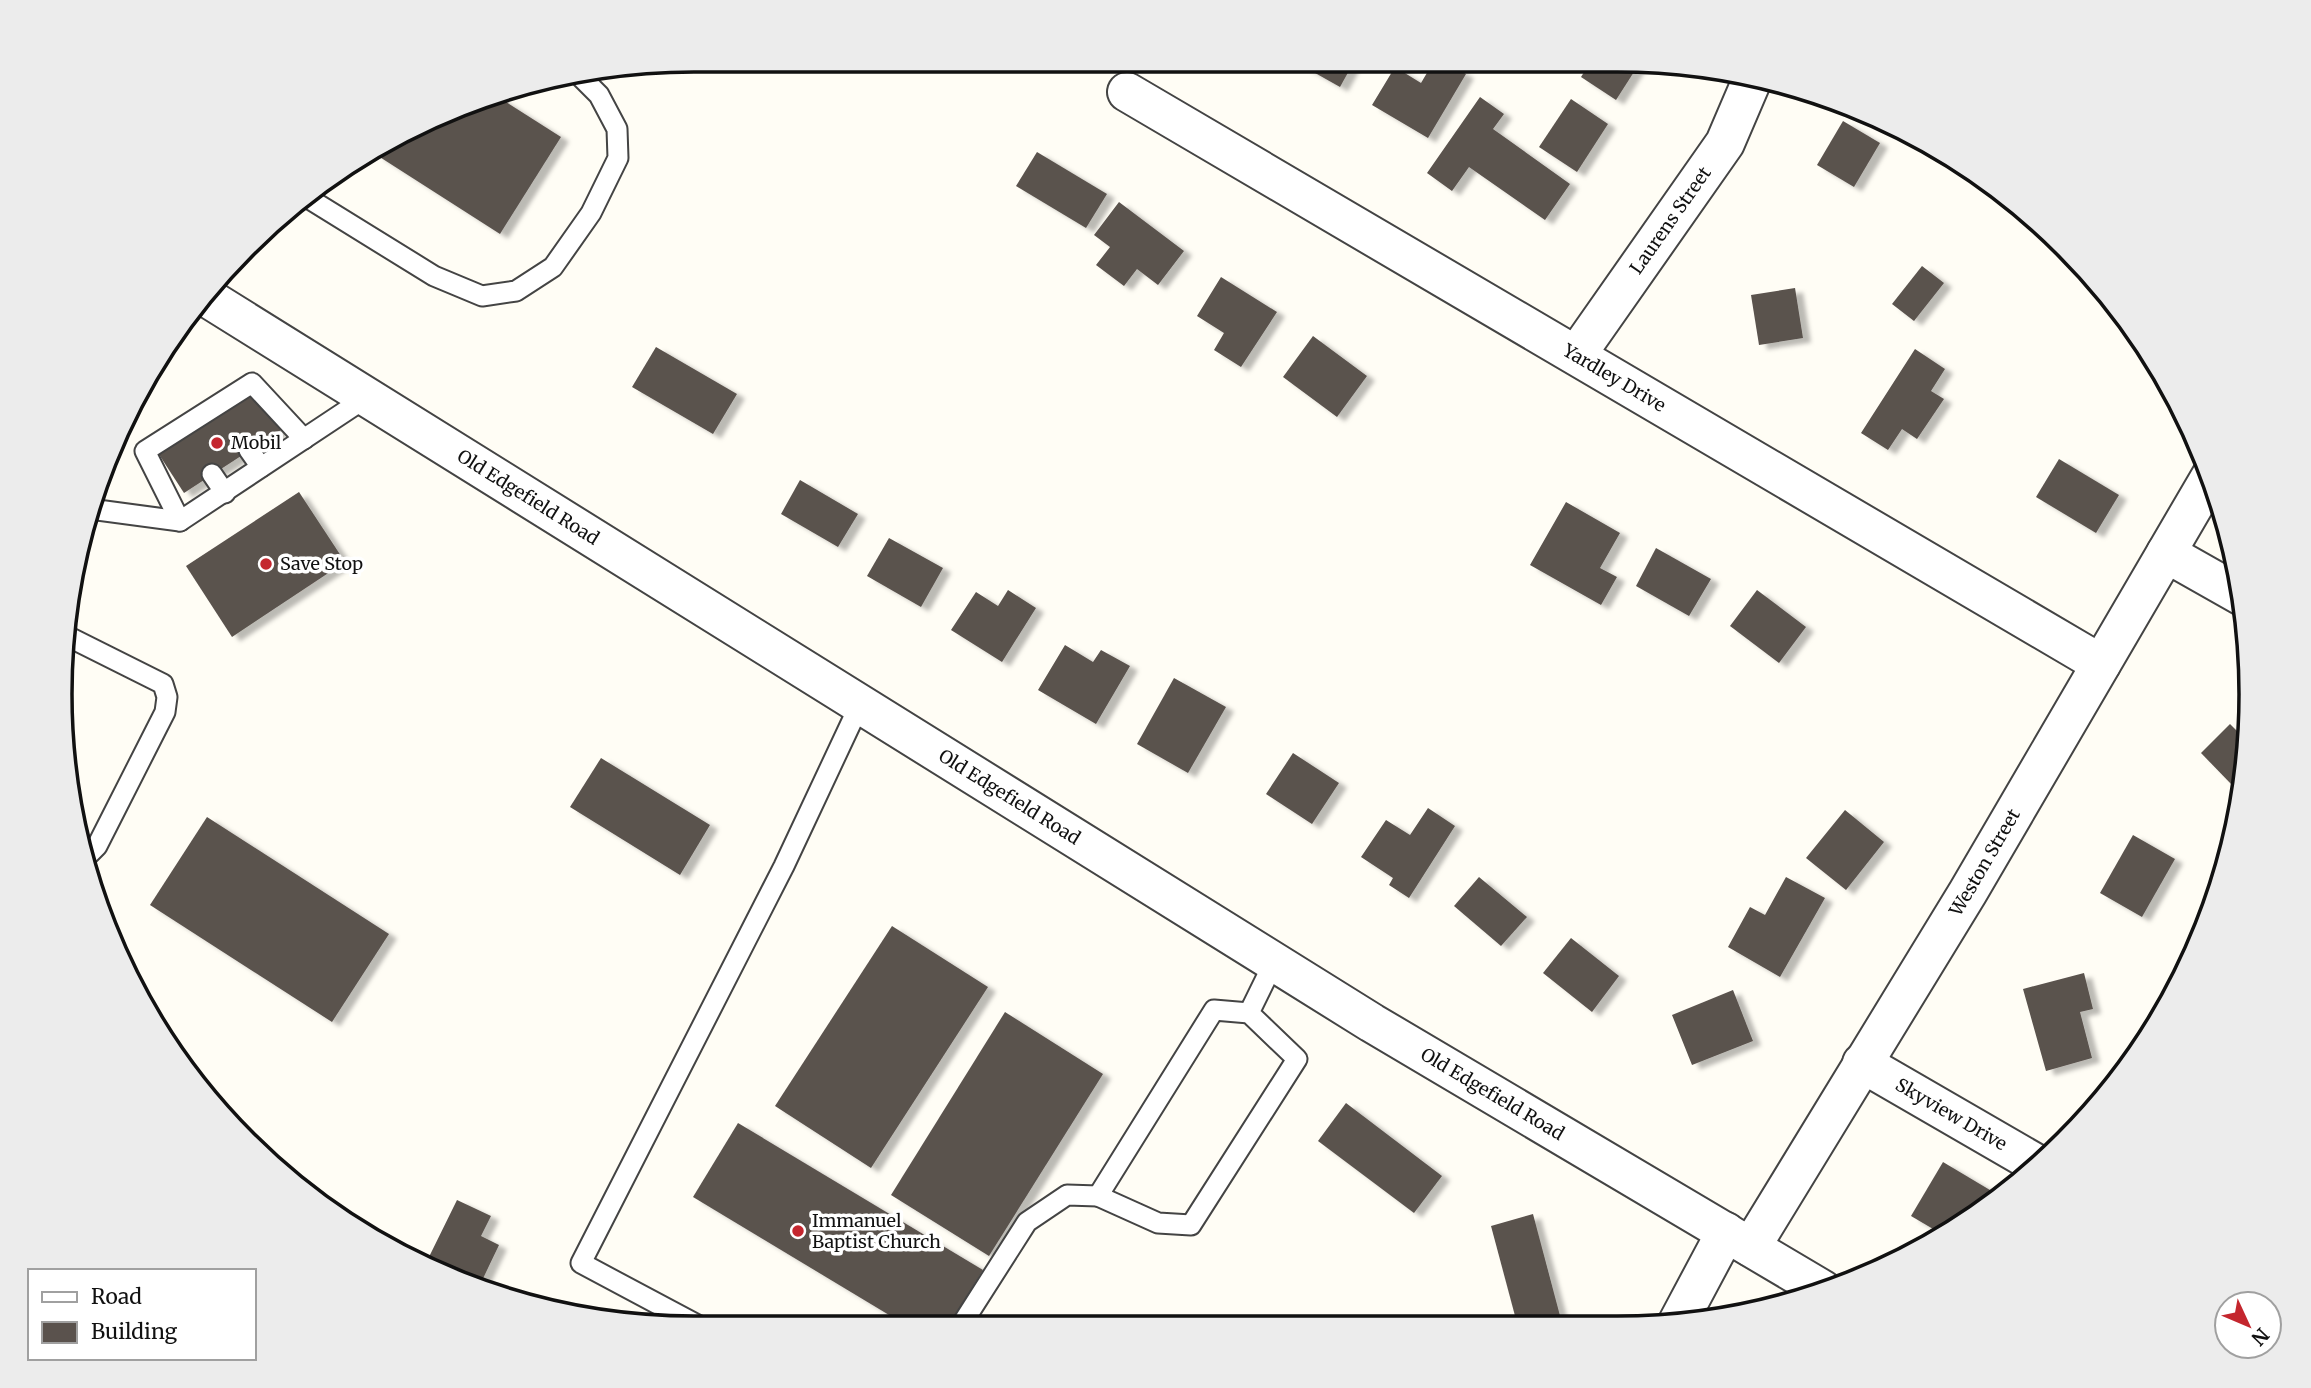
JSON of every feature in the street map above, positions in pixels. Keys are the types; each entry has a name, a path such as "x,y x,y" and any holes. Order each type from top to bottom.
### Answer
{"street":[{"name":"Laurens Street","path":"1577,354 1725,143 1749,87"},
{"name":"Yardley Drive","path":"1127,92 2101,664"},
{"name":"Old Edgefield Road","path":"212,301 1274,962 1813,1284"},
{"name":"Weston Street","path":"1692,1312 1862,1063 1968,892 2204,488"},
{"path":"2166,553 2230,589"},
{"name":"Skyview Drive","path":"1862,1063 2029,1160"}],"lane":[{"path":"313,201 434,276 482,296 516,291 553,267 591,213 618,158 617,129 599,95 586,82"},
{"path":"180,521 145,451 183,432 252,383 304,439"},
{"path":"100,510 180,521 367,397"},
{"path":"249,450 261,467"},
{"path":"212,474 225,493"},
{"path":"74,640 163,684 167,697 165,712 116,810 92,851"},
{"path":"680,1316 581,1263 784,866 860,704"},
{"path":"1249,1013 1274,962"},
{"path":"967,1316 1027,1222 1067,1195 1098,1196 1158,1223 1191,1225 1297,1059 1249,1013 1214,1010 1098,1196"}],"building":[{"path":"1313,72 1348,72 1340,87"},
{"path":"1392,72 1403,72 1421,83 1428,72 1466,74 1428,138 1372,105"},
{"path":"1584,72 1634,72 1616,100 1581,77"},
{"path":"1480,97 1504,114 1493,129 1570,184 1545,220 1469,167 1452,191 1427,173"},
{"path":"1571,99 1608,124 1577,172 1539,147"},
{"path":"505,102 561,137 500,234 380,157 456,119"},
{"path":"1843,121 1880,143 1854,187 1817,165"},
{"path":"1037,152 1107,194 1086,228 1016,186"},
{"path":"1119,202 1184,251 1158,285 1137,269 1124,286 1096,265 1110,247 1094,235"},
{"path":"1922,266 1944,283 1914,321 1892,304"},
{"path":"1221,277 1277,312 1241,367 1214,350 1224,333 1197,316"},
{"path":"1795,288 1803,338 1759,345 1751,295"},
{"path":"1313,336 1367,376 1337,417 1283,377"},
{"path":"656,347 737,394 713,434 632,387"},
{"path":"1915,349 1945,369 1931,391 1944,399 1917,439 1902,429 1888,450 1861,433"},
{"name":"Mobil","path":"255,390 281,430 184,493 158,453"},
{"path":"2059,459 2119,495 2096,533 2036,497"},
{"path":"800,480 858,514 838,547 781,514"},
{"name":"Save Stop","path":"299,492 345,562 232,637 186,566"},
{"path":"1566,502 1620,533 1600,568 1617,577 1601,605 1530,565"},
{"path":"889,538 943,568 921,607 867,576"},
{"path":"1656,548 1711,579 1689,616 1636,586"},
{"path":"1008,590 1036,608 1002,662 951,630 976,592 998,606"},
{"path":"1757,590 1806,627 1779,663 1730,626"},
{"path":"1065,645 1093,662 1101,650 1130,666 1096,724 1038,690"},
{"path":"1174,678 1226,707 1188,773 1137,744"},
{"path":"2230,724 2238,732 2232,785 2232,785 2201,753"},
{"path":"1293,753 1339,783 1312,824 1266,794"},
{"path":"601,758 710,825 680,875 570,807"},
{"path":"1428,808 1455,826 1409,898 1389,885 1393,878 1361,857 1386,820 1410,835"},
{"path":"1845,810 1884,842 1846,890 1806,858"},
{"path":"207,817 389,934 332,1022 150,905"},
{"path":"2133,835 2175,859 2142,917 2100,893"},
{"path":"1479,877 1527,917 1501,946 1454,906"},
{"path":"1786,877 1825,898 1780,977 1728,947 1750,907 1765,915"},
{"path":"892,926 988,987 871,1168 775,1106"},
{"path":"1571,938 1619,976 1592,1012 1543,973"},
{"path":"2084,973 2093,1009 2080,1012 2092,1058 2046,1071 2023,989"},
{"path":"1733,990 1753,1041 1692,1065 1672,1015"},
{"path":"1005,1012 1103,1074 989,1256 891,1195"},
{"path":"1346,1103 1442,1176 1414,1213 1318,1141"},
{"path":"738,1123 983,1270 955,1316 891,1316 693,1197"},
{"path":"1943,1162 1992,1191 1934,1229 1911,1216"},
{"path":"457,1200 491,1216 481,1236 499,1245 483,1279 429,1257"},
{"path":"1533,1214 1560,1316 1515,1316 1491,1226"}],"place":[{"name":"Mobil","path":"217,443"},
{"name":"Save Stop","path":"266,564"},
{"name":"Immanuel Baptist Church","path":"798,1231"}]}
